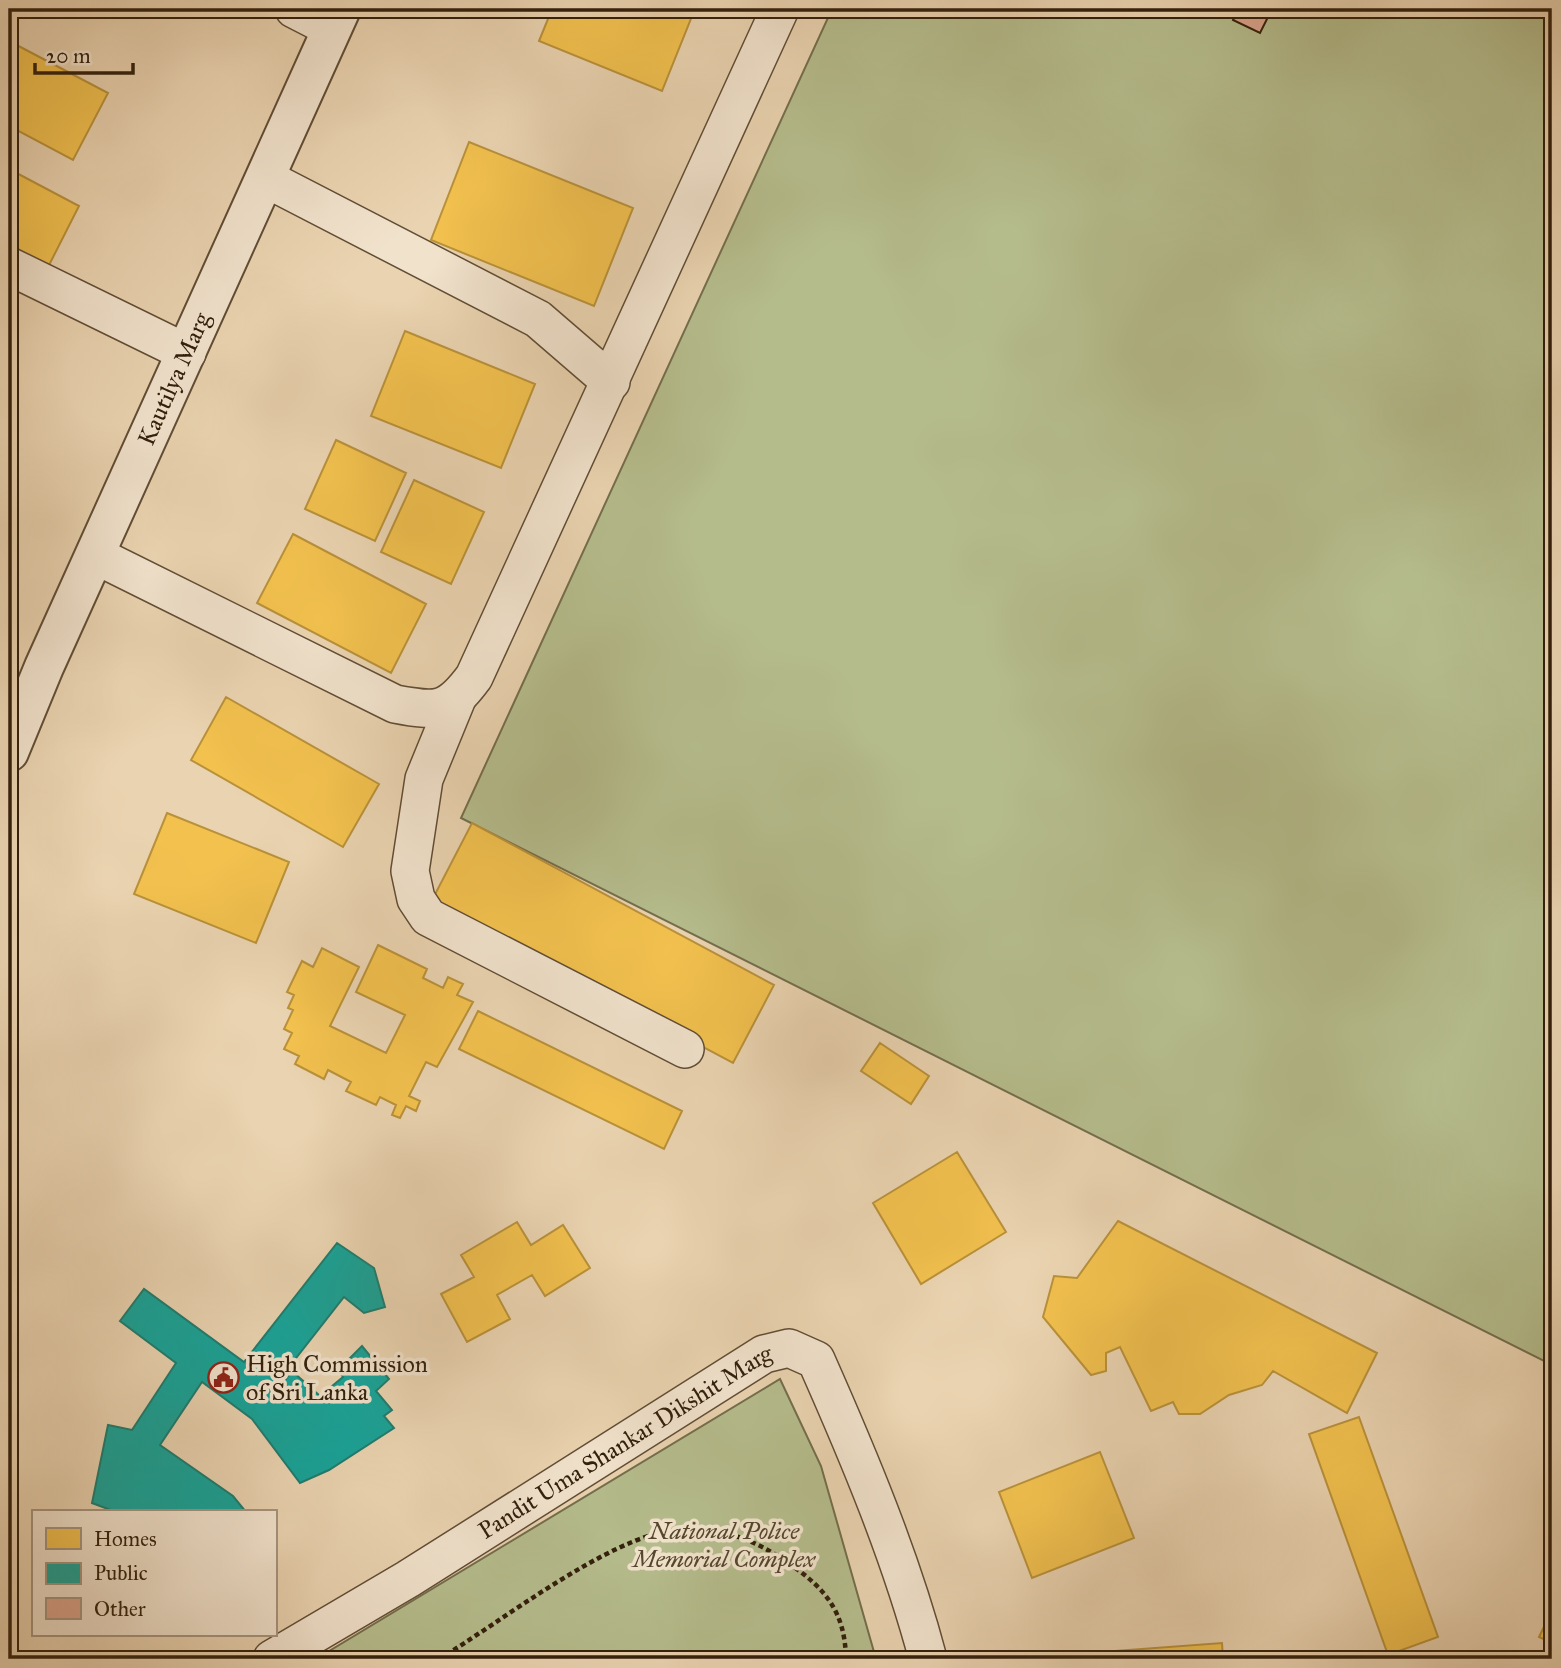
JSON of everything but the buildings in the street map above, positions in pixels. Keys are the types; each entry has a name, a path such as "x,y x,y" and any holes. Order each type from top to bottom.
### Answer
{"street":[{"path":"294,9 336,18"},
{"path":"685,1049 428,916 416,899 410,871 425,779 456,701 474,677 780,9"},
{"name":"Kautilya Marg","path":"9,752 94,555 336,18"},
{"path":"265,178 537,319 611,382"},
{"path":"9,266 187,353"},
{"path":"94,555 396,704 428,710 456,701"},
{"name":"Pandit Uma Shankar Dikshit Marg","path":"272,1659 408,1579 764,1354 789,1348 816,1360 855,1447 919,1623 928,1659"}],"path":[{"path":"439,1659 608,1554 644,1537 675,1530 702,1530 741,1537 805,1574 820,1587 836,1610 845,1633 846,1659"}],"green space":[{"path":"832,9 1552,9 1552,1365 461,818"},
{"name":"National Police Memorial Complex","path":"780,1379 821,1466 876,1659 316,1659"}],"place":[{"name":"High Commission of Sri Lanka","path":"223,1378"}]}
